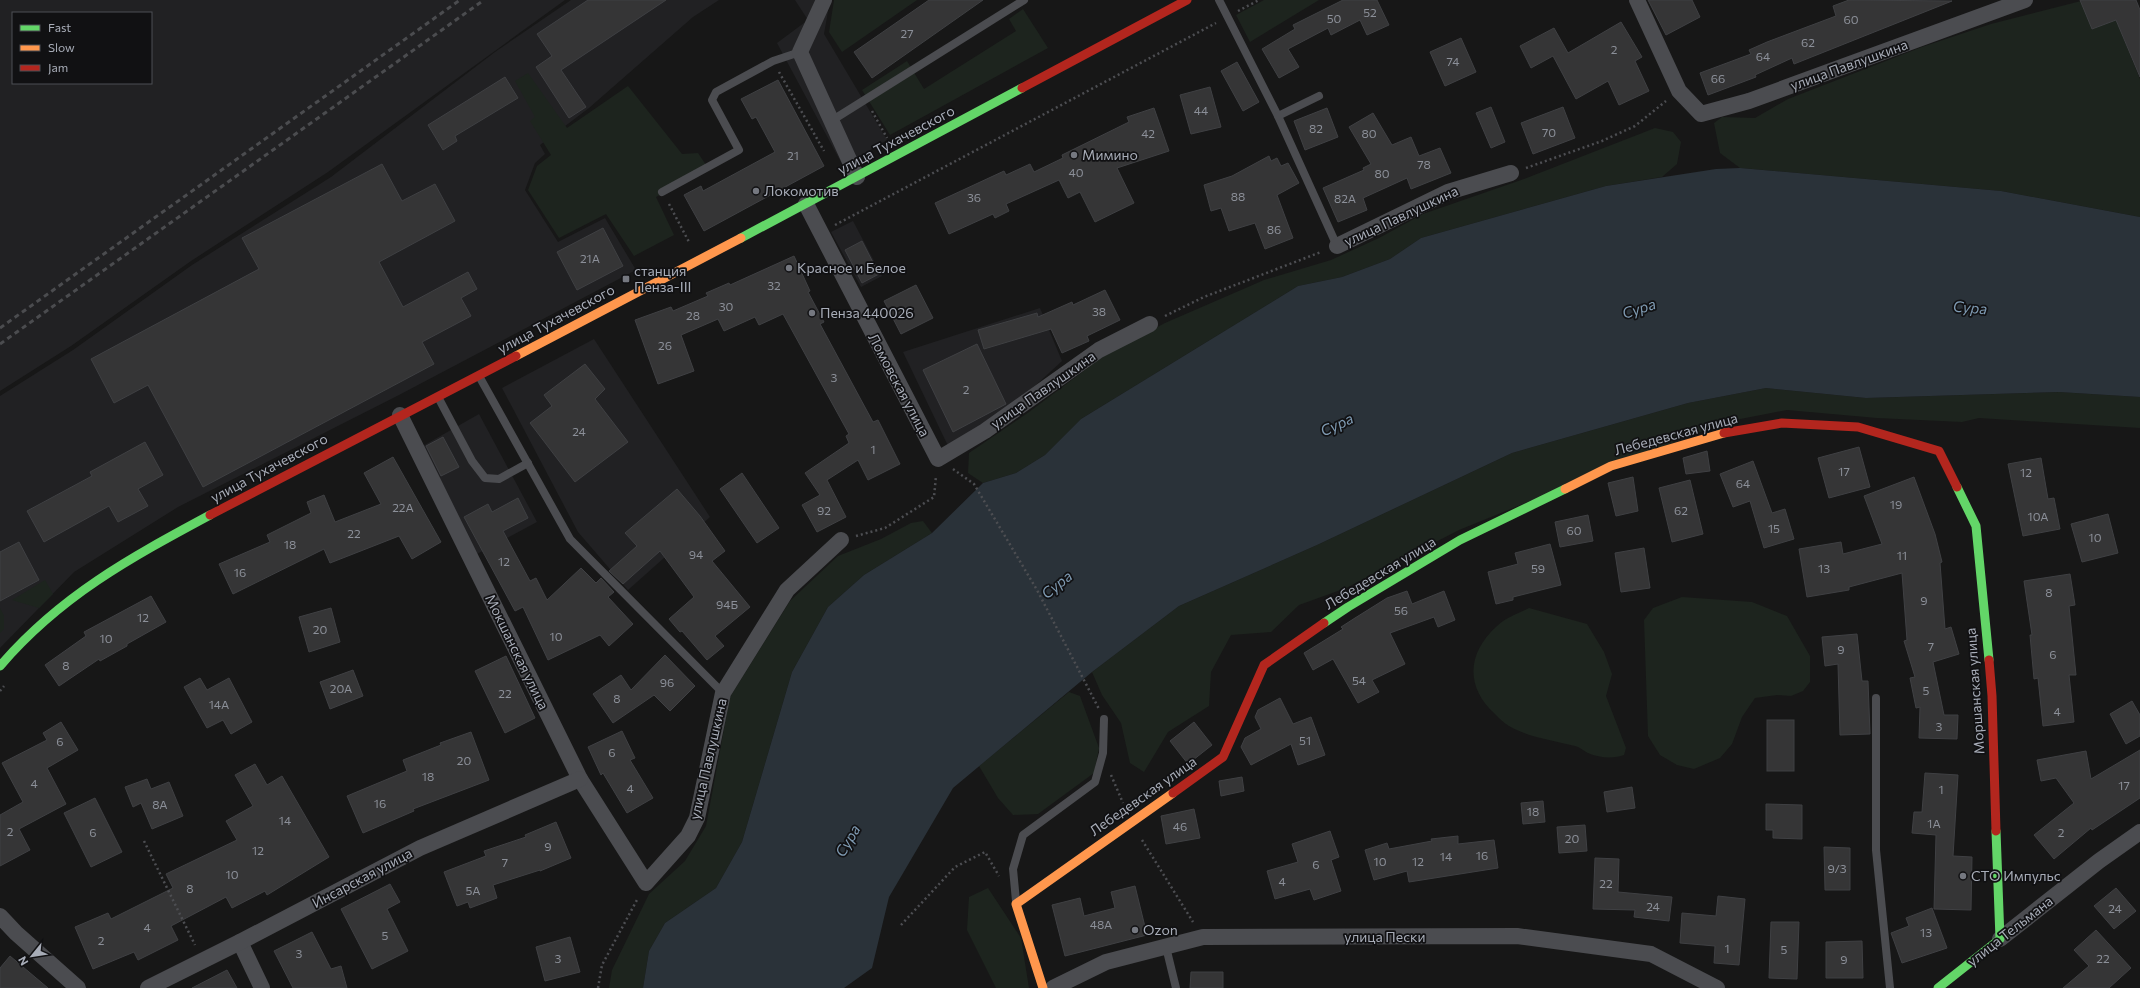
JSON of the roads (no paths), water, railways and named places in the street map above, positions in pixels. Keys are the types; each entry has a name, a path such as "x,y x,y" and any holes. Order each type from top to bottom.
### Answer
{"street":[{"path":"824,0 800,52 857,176"},
{"name":"улица Тухачевского","path":"0,666 14,647 65,600 115,567 236,500 806,204 1187,0"},
{"name":"улица Павлушкина","path":"1637,0 1679,91 1701,114 1749,101 2025,0"},
{"name":"улица Павлушкина","path":"1337,246 1448,192 1511,173"},
{"name":"Ломовская улица","path":"806,204 938,459"},
{"name":"улица Павлушкина","path":"938,459 985,431 1099,350 1150,324"},
{"name":"Мокшанская улица","path":"400,415 580,779 646,883"},
{"name":"Лебедевская улица","path":"1016,904 1223,757 1264,665 1348,607 1460,540 1611,466 1732,431 1782,423 1858,426 1939,451"},
{"name":"Моршанская улица","path":"1939,451 1976,526 1992,696 2000,939"},
{"name":"улица Павлушкина","path":"646,883 688,836 697,818 722,693 787,590 841,540"},
{"name":"Инсарская улица","path":"148,988 240,942 420,848 580,779"},
{"name":"улица Тельмана","path":"1938,988 2099,861 2140,832"},
{"path":"1016,904 1043,988"},
{"path":"0,916 16,933 78,988"},
{"name":"улица Пески","path":"1054,988 1106,962 1203,937 1517,936 1651,954 1717,988"},
{"path":"240,942 262,988"}],"lane":[{"path":"831,121 1024,0"},
{"path":"1219,0 1278,116 1337,246"},
{"path":"662,192 739,150 712,100 716,92 773,61 800,52"},
{"path":"1278,116 1319,96"},
{"path":"479,375 570,539 722,693"},
{"path":"438,396 472,461 485,478 499,479 528,463"},
{"path":"1876,698 1876,850 1890,988"},
{"path":"1016,904 1013,869 1023,835 1095,782 1103,753 1104,719"},
{"path":"1166,947 1176,988"}],"water":[{"name":"Сура","path":"1740,168 2001,191 2140,217 2140,397 2059,392 1866,398 1766,388 1688,403 1512,453 1317,545 1179,606 1092,672 953,788 889,897 872,968 844,988 643,988 649,951 665,923 716,888 742,842 792,672 828,607 864,575 932,533 983,483 1016,473 1045,455 1081,419 1298,286 1342,277 1390,259 1421,238 1606,186 1716,169"}],"railway":[{"path":"0,328 460,0"},
{"path":"0,344 484,0"}],"place":[{"name":"Мимино","path":"1074,155"},
{"name":"Локомотив","path":"756,191"},
{"name":"Красное и Белое","path":"789,268"},
{"name":"станция Пенза-III","path":"626,279"},
{"name":"Пенза 440026","path":"812,313"},
{"name":"СТО Импульс","path":"1963,876"},
{"name":"Ozon","path":"1135,930"}]}
